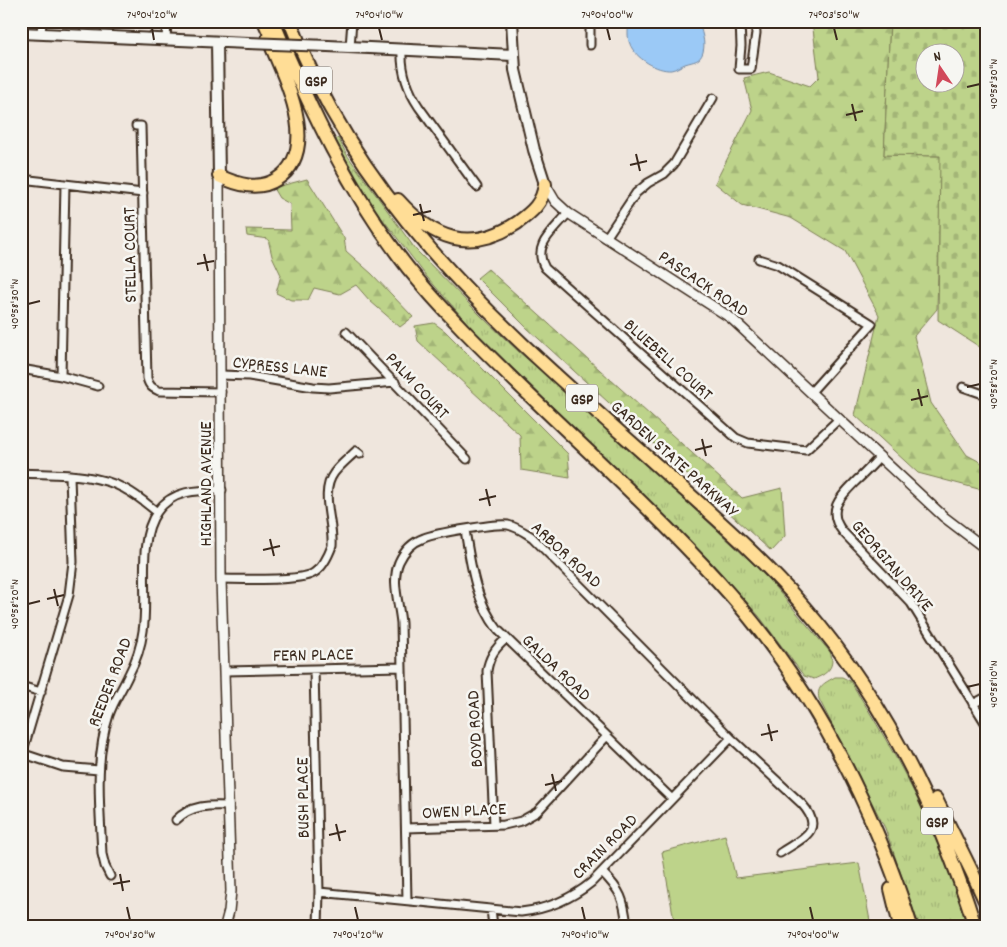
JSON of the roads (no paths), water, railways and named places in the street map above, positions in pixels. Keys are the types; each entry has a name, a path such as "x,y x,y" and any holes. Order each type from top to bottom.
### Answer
{"highway":[{"path":"219,176 234,183 248,186 266,184 277,179 287,171 297,155 299,135 293,103 263,21"},
{"name":"GSP","path":"263,21 300,101 323,145 377,231 435,300 471,338 687,549 734,599 777,654 804,692 860,791 886,854 911,926"},
{"name":"GSP","path":"273,21 329,143 364,203 396,252"},
{"name":"GARDEN STATE PARKWAY","path":"290,21 314,76 346,138 398,212 428,248 466,289 541,361 741,540 784,584 834,644 886,721 908,761 935,816 976,926"},
{"path":"346,138 406,209 430,229 447,237 463,240 480,239 505,230 536,208 541,200 545,184"},
{"path":"886,721 915,759 986,903"},
{"path":"860,791 888,879 900,926"}],"main road":[{"name":"PASCACK ROAD","path":"512,21 515,70 534,150 545,184"},
{"path":"21,33 513,55"},
{"name":"HIGHLAND AVENUE","path":"217,42 219,176"}],"street":[{"path":"41,34 42,21"},
{"path":"166,40 167,21"},
{"path":"350,47 352,21"},
{"path":"590,21 590,45"},
{"path":"740,21 740,69 751,69 756,33 755,21"},
{"path":"402,50 403,72 410,94 477,186"},
{"path":"606,238 636,193 670,169 713,98"},
{"name":"STELLA COURT","path":"136,126 141,126 147,378 151,387 159,391 221,392"},
{"name":"HIGHLAND AVENUE","path":"219,176 221,579 229,806 230,898 225,926"},
{"path":"21,179 143,193"},
{"path":"61,376 65,184"},
{"name":"PASCACK ROAD","path":"545,184 555,201 568,213 731,318 944,517 986,549"},
{"name":"BLUEBELL COURT","path":"568,213 548,233 542,246 540,258 545,268 736,438 748,443 806,450 840,419"},
{"path":"759,259 778,265 872,324 810,392"},
{"name":"PALM COURT","path":"346,332 467,459"},
{"path":"21,369 61,376 98,386"},
{"name":"CYPRESS LANE","path":"221,374 249,376 329,388 395,382"},
{"path":"963,386 986,395"},
{"path":"221,579 301,578 315,572 330,552 332,546 328,492 331,477 356,451 360,454"},
{"name":"GEORGIAN DRIVE","path":"880,457 841,497 836,508 836,521 843,532 911,603 986,724"},
{"path":"21,473 87,477 114,484 136,496 157,512"},
{"path":"70,476 72,580 66,609 22,753 63,767 99,770"},
{"name":"REEDER ROAD","path":"110,876 102,854 99,770 101,748 109,714 130,674 140,648 145,617 146,542 151,522 166,502 183,492 222,490"},
{"name":"ARBOR ROAD","path":"407,900 400,615 395,581 399,562 408,548 423,538 499,524 516,528 532,537 731,738 812,814 813,824 810,831 780,853"},
{"name":"GALDA ROAD","path":"464,530 478,596 491,621 506,638 672,799"},
{"name":"BOYD ROAD","path":"494,825 487,672 495,648 506,638"},
{"name":"FERN PLACE","path":"225,671 401,667"},
{"name":"BUSH PLACE","path":"314,669 319,892 318,926"},
{"path":"21,686 41,692"},
{"path":"973,704 986,697"},
{"name":"OWEN PLACE","path":"406,828 494,825 521,821 536,812 607,736"},
{"name":"CRAIN ROAD","path":"319,892 521,912 545,909 577,894 592,882 731,738"},
{"path":"176,820 183,813 195,808 210,805 229,806"},
{"path":"602,872 622,896 627,926"},
{"path":"491,909 493,926"}],"water":[{"path":"629,21 699,21 704,44 702,55 696,61 673,70 665,70 653,66 641,59 630,44 628,39"}]}
